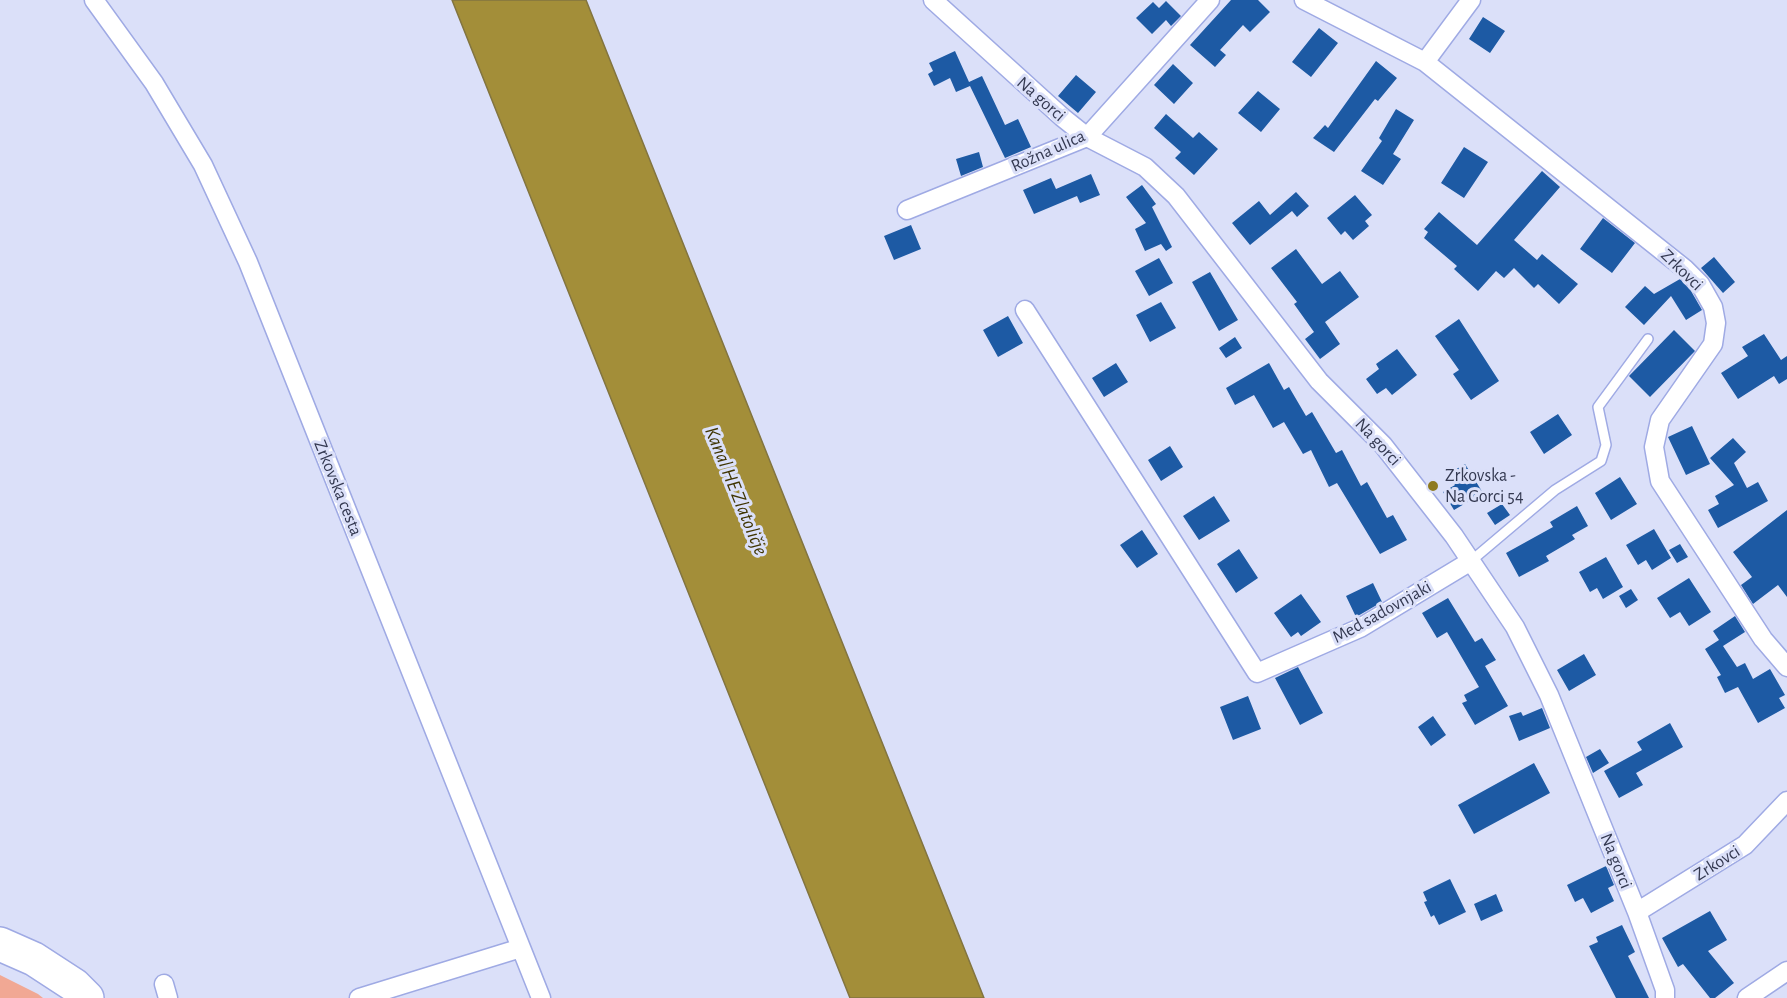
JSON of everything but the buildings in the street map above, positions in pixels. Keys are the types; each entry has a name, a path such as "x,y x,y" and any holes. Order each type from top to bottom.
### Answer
{"highway":[{"path":"0,944 34,959 74,985 87,998"},
{"path":"0,962 47,987 58,998"}],"street":[{"name":"Zrkovska cesta","path":"94,0 154,83 197,155 248,262 541,998"},
{"name":"Na gorci","path":"933,0 1023,84 1088,137 1112,147 1145,167 1176,196 1319,381 1397,461 1472,561 1515,627 1550,694 1637,912 1665,990 1665,998"},
{"name":"Rožna ulica","path":"907,210 1088,137 1210,0"},
{"name":"Zrkovci","path":"1304,0 1425,62 1685,269 1700,284 1713,307 1716,323 1713,344 1660,420 1654,447 1660,481 1763,639 1787,667"},
{"path":"1425,62 1471,0"},
{"name":"Med sadovnjaki","path":"1025,310 1257,674 1360,628 1472,561"},
{"name":"Zrkovci","path":"1637,912 1745,845 1787,801"},
{"path":"359,998 521,948"},
{"path":"1747,998 1787,971"}],"lane":[{"path":"1472,561 1555,490 1601,461 1606,445 1598,407 1648,339"}],"shaded area":[{"path":"0,975 38,994 43,998 0,998"}],"water":[{"name":"Kanal HE Zlatoličje","path":"452,0 586,0 984,998 850,998"}],"place":[{"name":"Zrkovska - Na Gorci 54","path":"1433,486"}]}
